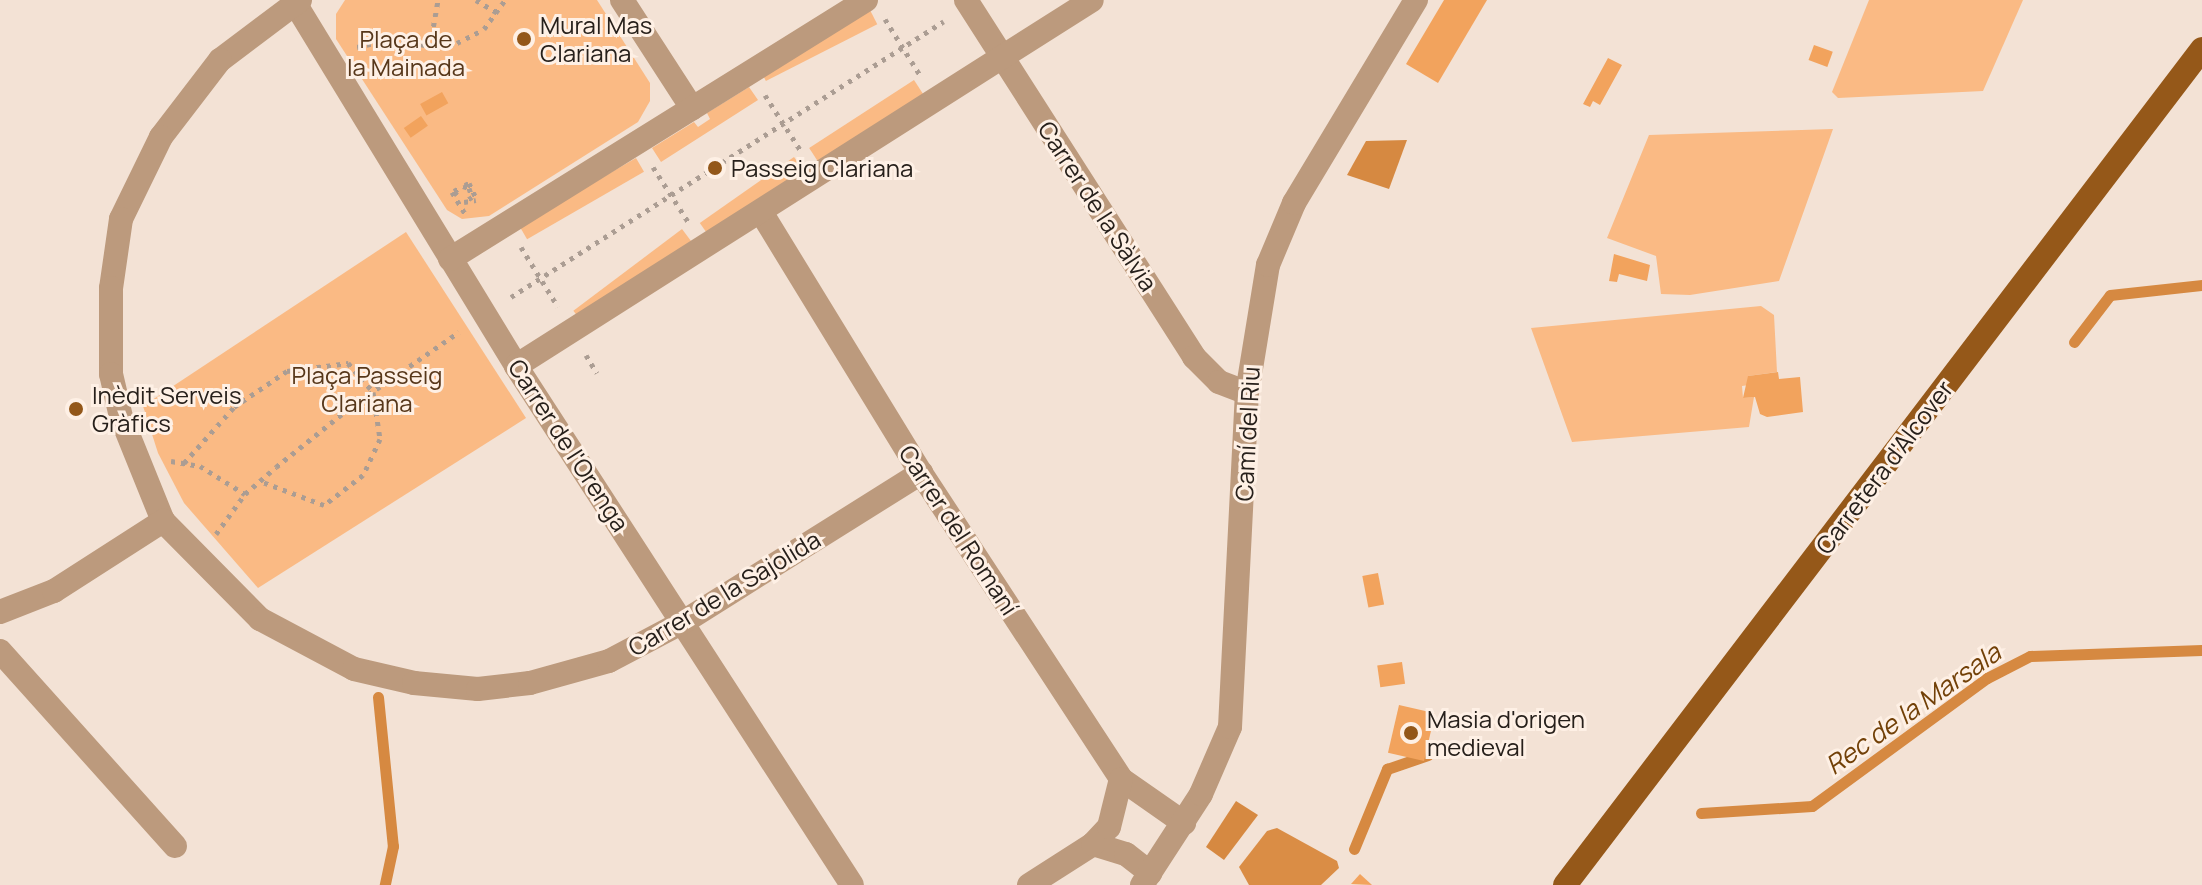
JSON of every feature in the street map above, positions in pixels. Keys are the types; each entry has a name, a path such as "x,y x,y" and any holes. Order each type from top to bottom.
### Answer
{"main road":[{"name":"Carretera d'Alcover","path":"1565,885 2202,49"}],"street":[{"path":"622,0 692,108"},
{"name":"Carrer de la Sàlvia","path":"966,0 1194,357 1219,382 1247,393"},
{"path":"516,366 1092,0"},
{"name":"Camí del Riu","path":"1146,879 1184,823 1219,760 1230,727 1247,393 1268,265 1294,203 1416,0"},
{"name":"Carrer de l'Orenga","path":"296,1 516,366 685,621 852,885"},
{"name":"Carrer de la Sajolida","path":"296,1 220,60 161,137 121,219 108,325 111,374 121,417 163,521 260,619 354,669 414,683 478,689 530,683 609,661 685,621 921,473"},
{"path":"450,259 692,108 871,3"},
{"name":"Carrer del Romaní","path":"761,212 921,473 1121,779 1184,823"},
{"path":"0,612 54,591 163,521"},
{"path":"0,651 175,846"},
{"path":"1029,885 1093,844 1116,817 1121,779"},
{"path":"1093,844 1126,854 1146,879"}],"path":[{"path":"430,46 438,0"},
{"path":"476,0 498,13"},
{"path":"345,54 391,39 430,46 471,37 498,13 505,0"},
{"path":"871,3 923,79"},
{"path":"507,299 947,19"},
{"path":"757,82 803,155"},
{"path":"651,164 691,227"},
{"path":"465,185 469,183 465,199"},
{"path":"515,236 560,311"},
{"path":"211,540 245,494 260,481 373,392 467,327"},
{"path":"245,494 200,466 184,463 234,407 287,371 348,363 373,392 380,439 363,475 324,505 260,481"}],"green space":[{"name":"Plaça de la Mainada","path":"345,0 597,0 650,83 650,101 638,122 489,216 462,219 447,210 336,39 336,14"},
{"path":"1869,0 2023,0 1983,91 1838,98 1832,92"},
{"path":"870,10 877,24 766,81 759,67"},
{"path":"914,80 923,94 818,162 809,148"},
{"path":"749,87 758,100 661,162 652,148 694,122 698,127 710,119 707,113"},
{"path":"1833,129 1779,281 1690,295 1661,294 1656,256 1607,238 1649,135"},
{"path":"794,157 803,170 709,236 700,223"},
{"path":"636,158 644,172 527,239 519,226"},
{"path":"682,229 691,241 582,323 573,311"},
{"name":"Plaça Passeig Clariana","path":"406,232 526,418 258,588 184,503 158,453 143,406"},
{"path":"1761,306 1774,315 1777,372 1748,376 1749,385 1742,386 1743,398 1754,397 1749,427 1572,442 1531,328"}],"shaded area":[{"path":"1407,140 1389,189 1347,175 1366,141"},
{"path":"1236,801 1258,815 1224,860 1206,847"},
{"path":"1277,828 1337,861 1339,868 1321,885 1249,885 1239,867 1267,831"}],"building":[{"path":"1444,0 1487,0 1438,83 1406,64"},
{"path":"1814,45 1833,52 1827,67 1809,60"},
{"path":"1608,58 1622,65 1600,105 1593,101 1590,107 1583,104"},
{"path":"442,92 448,103 426,115 420,104"},
{"path":"421,116 428,126 411,138 404,128"},
{"path":"1614,254 1650,265 1647,281 1619,274 1617,282 1609,281"},
{"path":"1778,372 1779,379 1800,377 1803,412 1767,417 1760,414 1755,397 1743,398 1748,376"},
{"path":"1378,573 1384,604 1368,607 1362,576"},
{"path":"1402,662 1405,684 1380,687 1377,665"},
{"name":"Masia d'origen medieval","path":"1399,705 1435,713 1424,761 1388,753"},
{"path":"1360,874 1372,885 1351,884"}],"waterway":[{"path":"2074,342 2110,295 2202,285"},
{"name":"Rec de la Marsala","path":"1701,813 1812,806 1987,678 2030,656 2202,650"},
{"path":"378,697 393,846 385,885"},
{"path":"1354,849 1387,769 1428,755"}],"place":[{"name":"Mural Mas Clariana","path":"524,39"},
{"name":"Passeig Clariana","path":"715,168"},
{"name":"Inèdit Serveis Gràfics","path":"76,409"},
{"name":"Masia d'origen medieval","path":"1411,733"}]}
